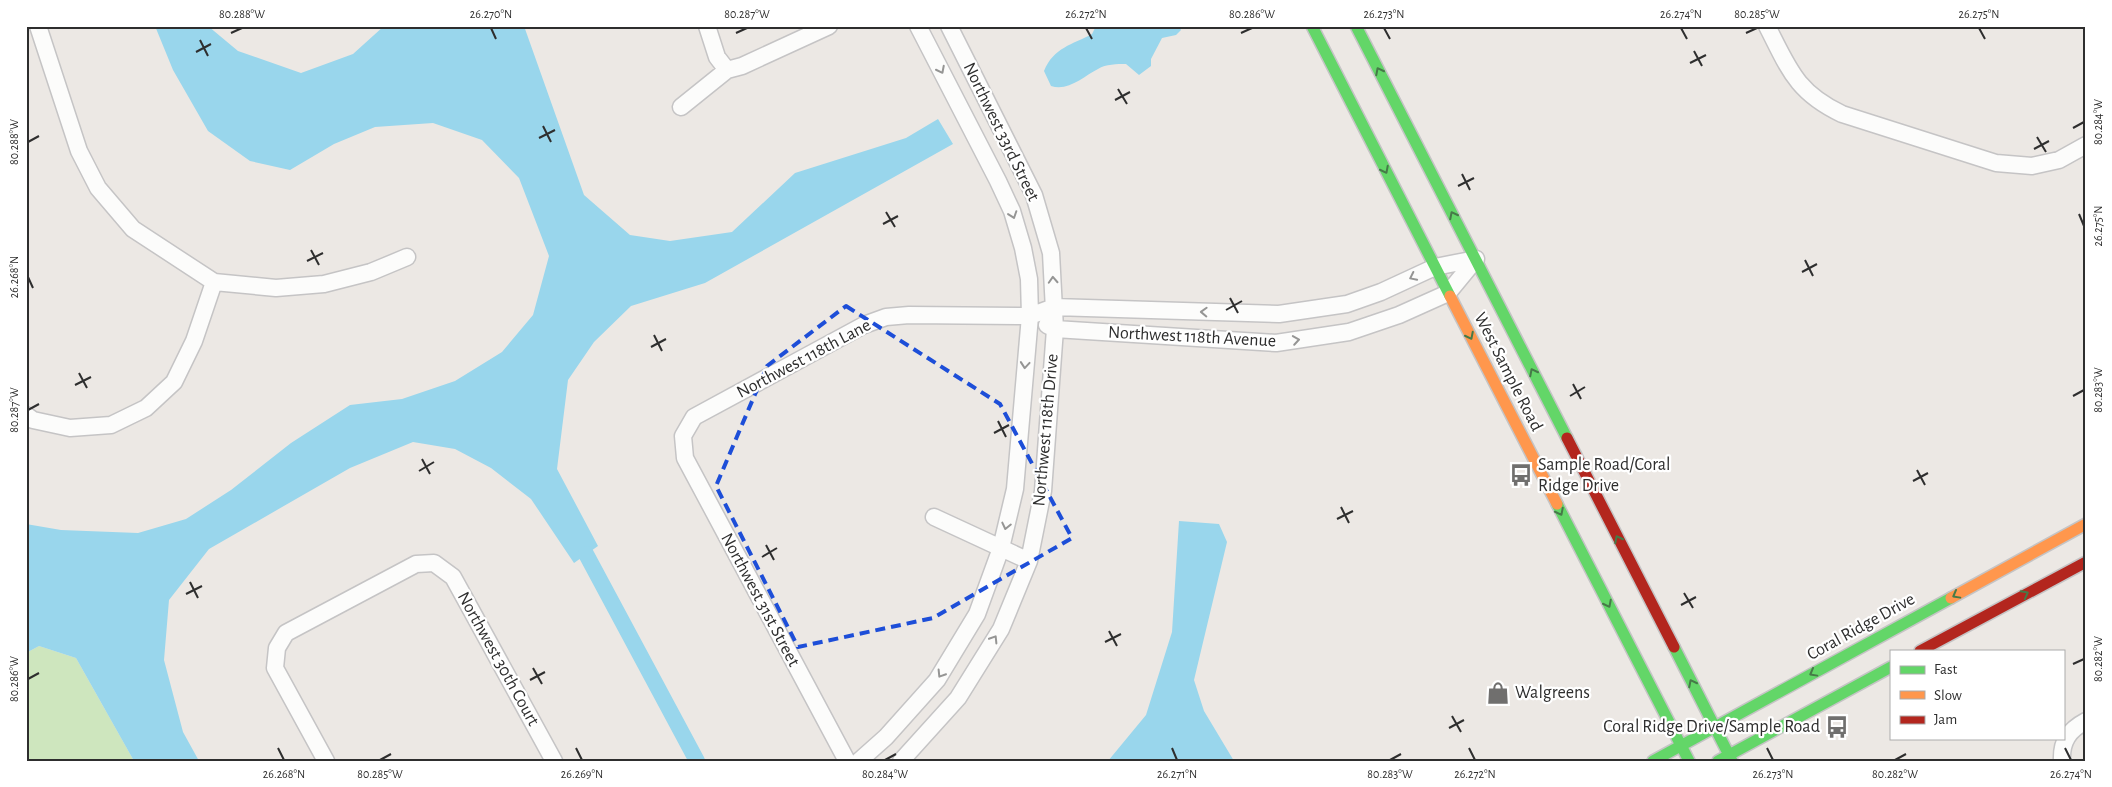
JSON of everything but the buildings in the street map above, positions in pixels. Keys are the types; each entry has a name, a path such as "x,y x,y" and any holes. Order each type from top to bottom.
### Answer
{"main road":[{"name":"West Sample Road","path":"1312,26 1689,761"},
{"name":"West Sample Road","path":"1356,26 1715,727 1726,759"},
{"name":"Coral Ridge Drive","path":"1653,761 2086,524"},
{"path":"1922,650 2086,562"},
{"path":"1726,759 1890,668"}],"street":[{"path":"38,26 79,151 98,188 133,229 214,282 276,288 324,284 371,272 407,257"},
{"path":"707,26 717,56 727,70"},
{"path":"681,107 727,70 742,66 829,26"},
{"name":"Northwest 33rd Street","path":"918,26 1012,211 1023,248 1027,271 1030,316"},
{"name":"Northwest 33rd Street","path":"948,26 1034,195 1051,253 1055,329"},
{"path":"1767,26 1788,67 1803,90 1828,107 1887,129 1996,163 2032,166 2059,160 2086,145"},
{"name":"Northwest 118th Avenue","path":"1030,316 1054,307 1279,314 1347,304 1381,292 1435,267 1476,259"},
{"name":"Northwest 118th Avenue","path":"1030,316 1055,329 1276,343 1349,332 1399,315 1448,293 1476,259"},
{"path":"26,416 33,420 70,428 111,425 146,408 174,382 194,341 214,282"},
{"name":"Northwest 118th Lane","path":"683,436 694,417 864,325 886,317 909,315 1030,316"},
{"name":"Northwest 118th Drive","path":"859,761 886,737 937,680 977,614 1001,548 1015,489 1030,316"},
{"name":"Northwest 118th Drive","path":"901,761 958,698 1000,629 1029,561 1043,491 1055,329"},
{"name":"Northwest 31st Street","path":"683,436 684,458 847,761"},
{"path":"934,517 1029,561"},
{"name":"Northwest 30th Court","path":"326,761 274,668 277,648 286,633 416,564 434,563 453,577 554,761"},
{"path":"2061,754 2073,728 2086,721"}],"highlighted area":[{"path":"846,306 1000,404 1072,538 933,618 798,647 716,486 767,366"}],"green space":[{"path":"39,646 76,658 134,761 26,761 26,653"}],"water":[{"path":"155,26 208,26 238,51 301,73 353,54 384,26 524,26 584,195 630,235 670,241 732,232 795,173 906,138 938,119 953,144 705,283 631,306 594,342 568,380 557,469 598,546 574,563 531,499 491,468 455,449 413,442 350,468 209,549 169,600 164,660 183,732 199,761 134,761 76,658 39,646 26,653 26,524 61,530 138,533 186,519 231,490 291,443 350,405 402,399 455,381 502,352 533,315 549,256 519,178 482,140 433,123 375,127 334,144 290,170 250,161 208,131 173,70"},
{"path":"1096,26 1179,26 1181,30 1176,35 1162,38 1151,59 1151,66 1139,75 1126,64 1112,65 1101,67 1070,85 1064,87 1051,86 1044,71 1048,63 1064,48 1092,34"},
{"path":"1179,521 1219,524 1227,542 1194,680 1204,711 1234,761 1108,761 1146,715 1172,632"}],"waterway":[{"path":"586,554 697,761"}],"traffic: fast":[{"path":"1312,26 1450,296"},
{"path":"1356,26 1567,438"},
{"path":"1557,504 1689,761"},
{"path":"1653,761 1951,598"},
{"path":"1674,647 1732,761"},
{"path":"1718,761 1890,668"}],"traffic: slow":[{"path":"1450,296 1557,504"},
{"path":"1951,598 2086,524"}],"traffic: jam":[{"path":"1567,438 1674,647"},
{"path":"1922,650 2086,562"}],"place":[{"name":"Sample Road/Coral Ridge Drive","path":"1521,475"},
{"name":"Walgreens","path":"1498,693"},
{"name":"Coral Ridge Drive/Sample Road","path":"1837,727"}]}
